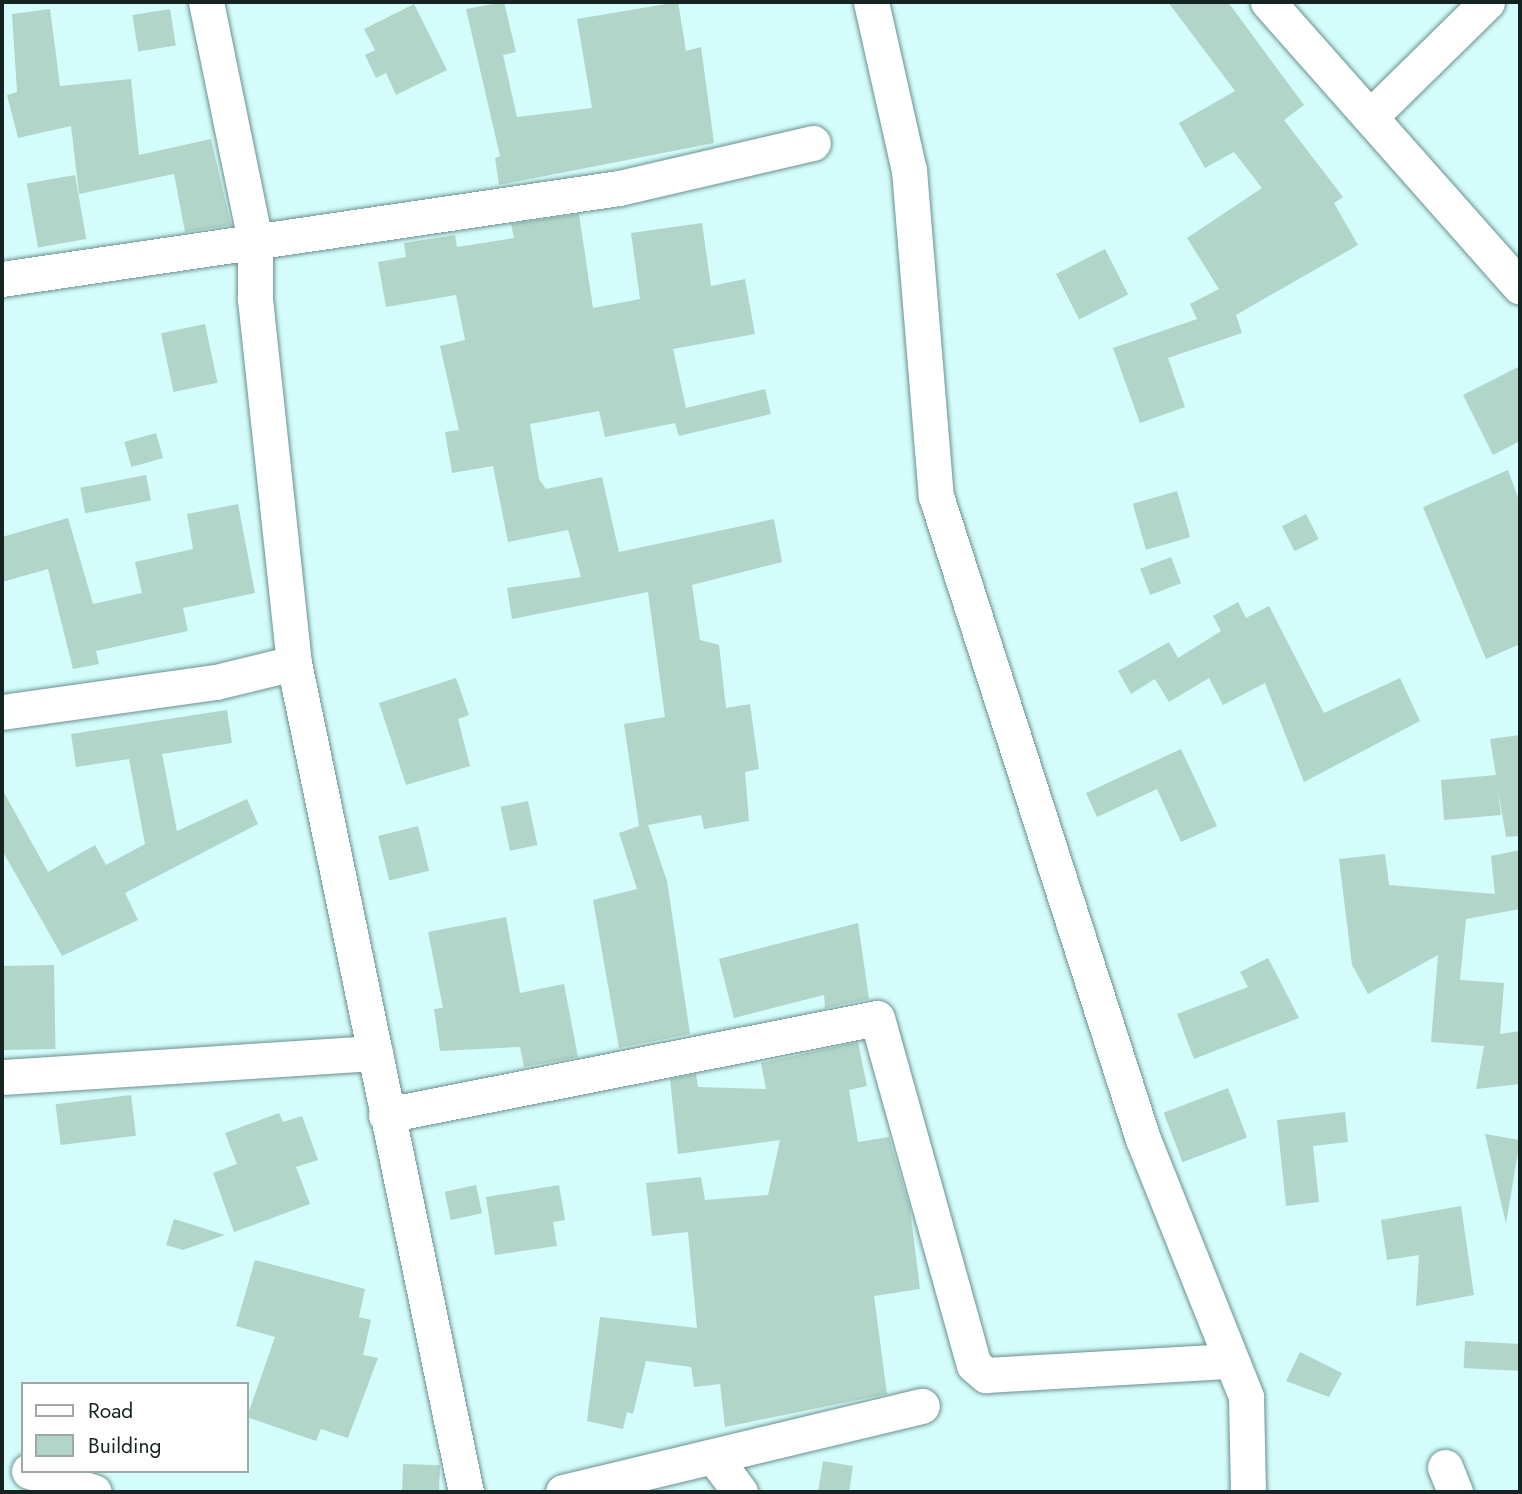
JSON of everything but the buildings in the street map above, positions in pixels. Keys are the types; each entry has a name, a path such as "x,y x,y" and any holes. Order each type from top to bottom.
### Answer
{"street":[{"path":"206,2 255,240 255,299 294,663 466,1492"},
{"path":"871,2 909,170 936,496 1143,1139 1246,1397 1248,1492"},
{"path":"1268,2 1520,287"},
{"path":"1370,117 1487,2"},
{"path":"2,279 619,188 813,143"},
{"path":"2,712 216,682 294,663"},
{"path":"386,1115 877,1018 974,1365 986,1375 1231,1361"},
{"path":"2,1077 375,1053"},
{"path":"564,1492 716,1460 922,1406"},
{"path":"716,1460 740,1492"},
{"path":"2,1462 21,1468"},
{"path":"35,1473 94,1492"}]}
